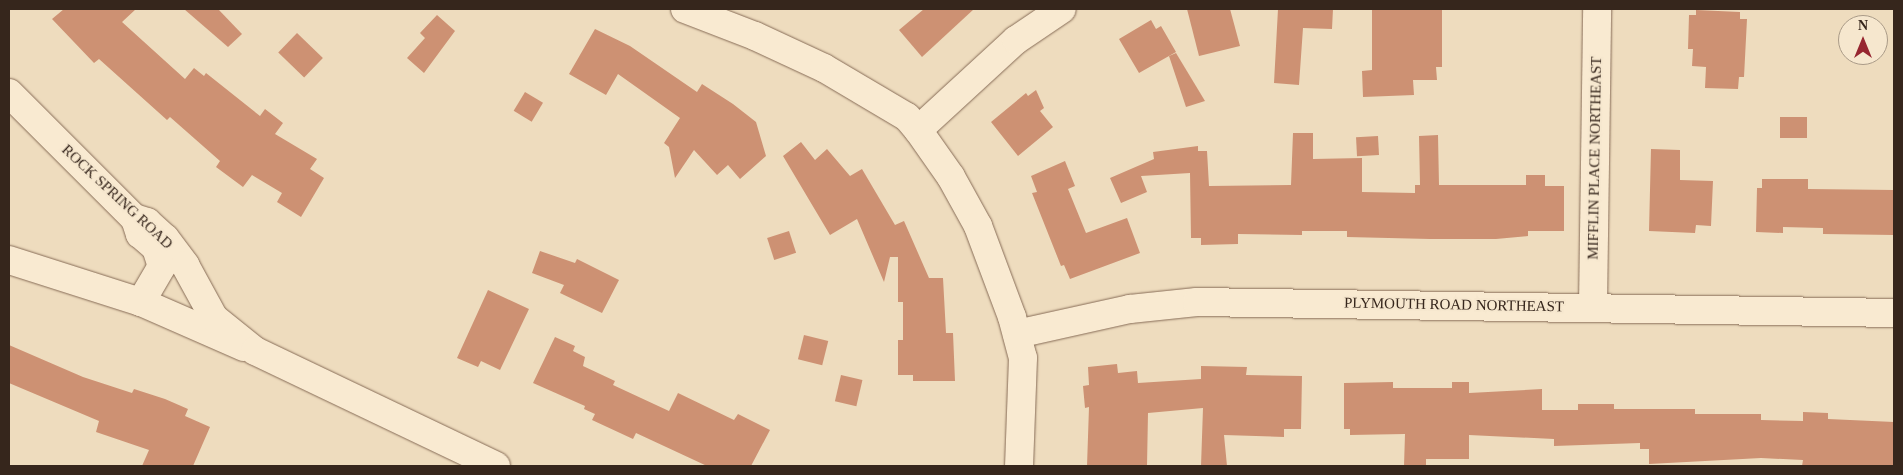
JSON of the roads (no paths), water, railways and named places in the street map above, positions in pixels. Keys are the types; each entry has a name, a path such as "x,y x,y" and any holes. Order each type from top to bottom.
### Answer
{"street":[{"path":"686,9 755,36 824,68 907,117 918,130 951,177 978,226 1001,280 1023,358 1019,466"},
{"path":"918,130 1016,40 1062,9"},
{"name":"MIFFLIN PLACE NORTHEAST","path":"1593,307 1597,9"},
{"name":"ROCK SPRING ROAD","path":"9,93 134,218 147,222 165,238 185,265 214,318 255,351"},
{"path":"134,218 140,234 156,248 162,266 141,302"},
{"path":"9,260 141,302 255,351 496,466"},
{"name":"PLYMOUTH ROAD NORTHEAST","path":"1017,334 1130,309 1197,302 1894,313"}]}
